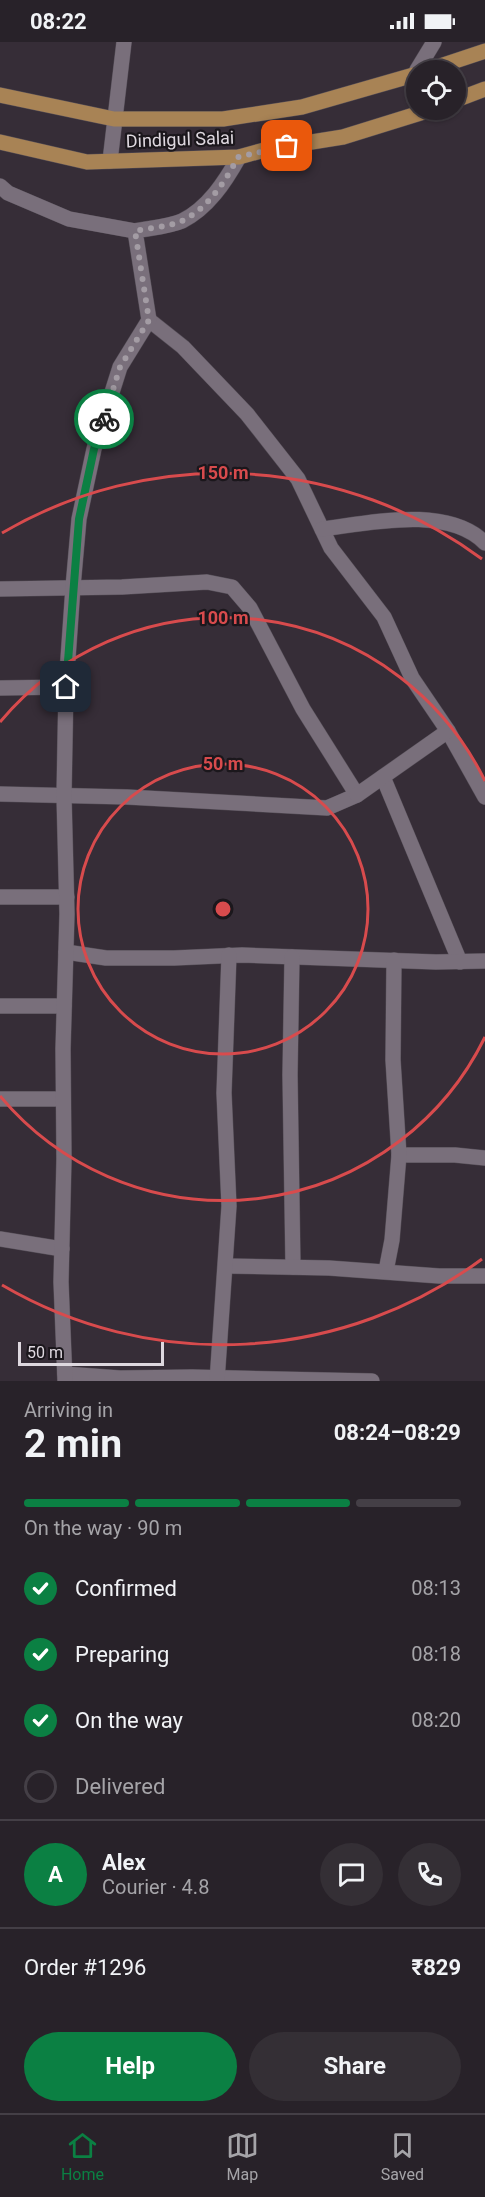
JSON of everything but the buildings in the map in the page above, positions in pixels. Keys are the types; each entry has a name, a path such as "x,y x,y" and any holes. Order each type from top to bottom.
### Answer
{"main road":[{"name":"Dindigul Salai","path":"459,60 485,51"},
{"name":"Dindigul Salai","path":"0,95 114,119 223,119 291,109 406,77"},
{"path":"466,96 485,89"},
{"name":"Dindigul Salai","path":"0,142 87,162 238,157 268,149 343,137 406,117"}],"street":[{"path":"110,161 124,42"},
{"path":"425,60 434,42"},
{"path":"0,186 8,193 69,219 135,231 181,221 201,207 223,185 238,157"},
{"path":"135,231 149,320 120,367 94,449 79,519 72,587 66,687 64,796 67,897 62,1249 65,1378 372,1381"},
{"path":"149,320 183,347 246,414 298,479 331,548 384,617 412,678 448,731 485,797"},
{"path":"322,529 389,520 441,520 478,536 485,543"},
{"path":"0,589 207,582 232,586 250,608 303,709 357,795"},
{"path":"0,688 66,687"},
{"path":"0,794 148,798 327,808 357,795 448,731"},
{"path":"383,777 460,962"},
{"path":"0,897 67,897"},
{"path":"66,952 106,957 174,958 229,955 485,962"},
{"path":"217,1380 229,1206 224,1093 229,955"},
{"path":"292,957 290,1075 293,1267"},
{"path":"386,1271 392,1240 399,1155 393,1060 394,960"},
{"path":"0,1006 64,1006"},
{"path":"0,1099 63,1099"},
{"path":"399,1155 455,1155 485,1158"},
{"path":"0,1239 62,1249"},
{"path":"226,1266 485,1276"}],"way so far":[{"path":"104,419 120,367 149,320 135,231 181,221 201,207 223,185 238,157 287,146"}],"route":[{"path":"66,687 79,519 94,449 104,419"}]}
